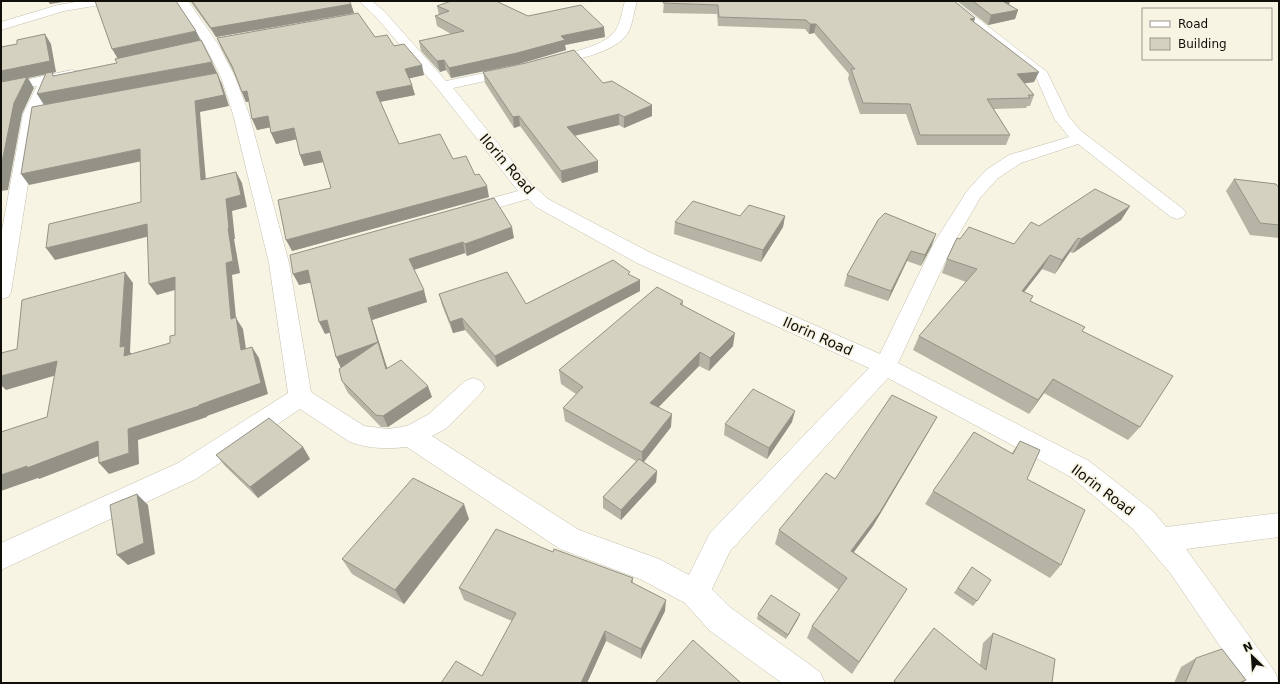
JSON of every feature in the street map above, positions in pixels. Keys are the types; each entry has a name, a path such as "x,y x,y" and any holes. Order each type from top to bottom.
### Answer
{"street":[{"path":"1,26 62,8 102,1"},
{"path":"182,1 211,45 221,78 253,158 286,260 300,397"},
{"path":"444,86 533,66 586,52 616,38 622,31 631,1"},
{"path":"947,1 1042,75 1062,118 1081,138 1177,213"},
{"name":"Ilorin Road","path":"373,8 444,86 529,194 532,193 542,203 644,258 885,366 1080,470 1143,520 1181,565 1264,683"},
{"path":"1,89 82,72"},
{"path":"1,292 44,80"},
{"path":"695,593 720,542 885,366 944,243 974,195 992,174 1015,159 1081,138"},
{"path":"455,214 532,193"},
{"path":"300,397 358,435 388,439 411,436 438,421 473,386"},
{"path":"1,558 187,472 300,397"},
{"path":"411,436 570,540 649,569 695,593 720,619 809,683"},
{"path":"1160,540 1279,525"}],"building":[{"path":"95,1 176,1 196,31 112,49"},
{"path":"192,1 349,1 351,4 211,28"},
{"path":"451,1 496,1 528,16 581,5 604,27 561,36 565,40 517,53 449,68 444,60 437,61 419,41 464,31 435,16 449,11 437,6"},
{"path":"664,1 954,1 975,18 970,19 1039,72 1017,74 1034,95 1028,95 1030,98 987,99 1010,135 920,135 910,104 863,103 851,69 855,69 816,24 810,24 806,20 719,17 718,5 663,3"},
{"path":"973,1 1010,1 1004,2 1018,10 991,15"},
{"path":"358,13 375,37 387,35 394,46 404,44 422,65 405,69 412,85 376,92 399,144 440,134 453,159 466,156 475,175 479,174 487,186 286,240 278,200 331,188 320,151 300,155 294,128 271,133 268,116 252,119 247,91 242,92 232,66 217,38"},
{"path":"45,34 50,61 1,71 1,47 17,44 17,40"},
{"path":"201,40 212,62 37,94 46,73 52,72 53,76 117,63 115,59"},
{"path":"574,50 603,83 612,81 652,105 624,117 619,114 567,127 598,161 561,171 519,116 513,117 483,72 526,63"},
{"path":"217,73 224,95 195,101 201,180 236,172 241,195 226,199 228,228 233,261 226,263 231,319 236,317 241,350 252,347 261,383 199,406 128,429 129,453 99,463 98,441 27,468 27,466 1,475 1,432 47,417 57,361 1,376 1,353 17,349 22,300 125,272 120,347 125,346 124,356 170,343 170,336 175,335 175,277 149,284 147,224 46,248 49,224 141,202 140,149 21,174 32,107"},
{"path":"27,77 14,103 1,167 1,82"},
{"path":"1234,179 1276,184 1279,188 1279,225 1260,223"},
{"path":"1095,189 1130,206 1081,239 1078,238 1062,260 1050,255 1022,291 1033,296 1030,301 1085,327 1082,331 1173,376 1140,427 1053,379 1038,400 919,336 977,269 947,259 957,238 960,239 969,227 1014,244 1031,222 1039,226"},
{"path":"494,198 512,227 465,244 463,242 409,259 424,290 368,308 378,342 336,357 327,320 319,322 308,270 293,274 290,255"},
{"path":"693,201 740,216 749,205 785,216 763,250 675,222"},
{"path":"885,213 936,234 925,255 911,251 891,291 847,275 878,220"},
{"path":"613,260 630,272 628,274 640,280 495,356 462,318 450,322 439,294 507,272 526,304"},
{"path":"657,287 683,301 680,304 735,333 710,358 700,352 650,403 672,414 642,452 563,408 583,387 559,370"},
{"path":"378,342 386,369 401,360 428,386 383,416 376,415 342,381 339,369"},
{"path":"753,389 795,411 769,448 725,424"},
{"path":"892,395 937,417 880,512 851,551 907,589 859,662 812,626 847,578 779,530 826,473 835,479"},
{"path":"269,418 303,447 250,487 216,455"},
{"path":"974,432 1013,454 1020,441 1040,450 1027,479 1085,510 1061,565 933,491"},
{"path":"639,459 657,471 621,510 603,497"},
{"path":"413,478 464,504 395,590 342,559"},
{"path":"137,494 144,543 117,555 110,505"},
{"path":"496,529 553,552 554,549 633,578 631,582 666,600 641,649 605,631 581,683 441,683 456,661 482,676 516,613 459,588"},
{"path":"972,567 991,580 977,601 958,588"},
{"path":"771,595 800,614 788,635 758,614"},
{"path":"934,628 986,670 993,633 1055,659 1052,683 897,683 894,681"},
{"path":"693,640 741,683 655,683"},
{"path":"1222,649 1246,680 1239,683 1185,683 1196,658"}]}
